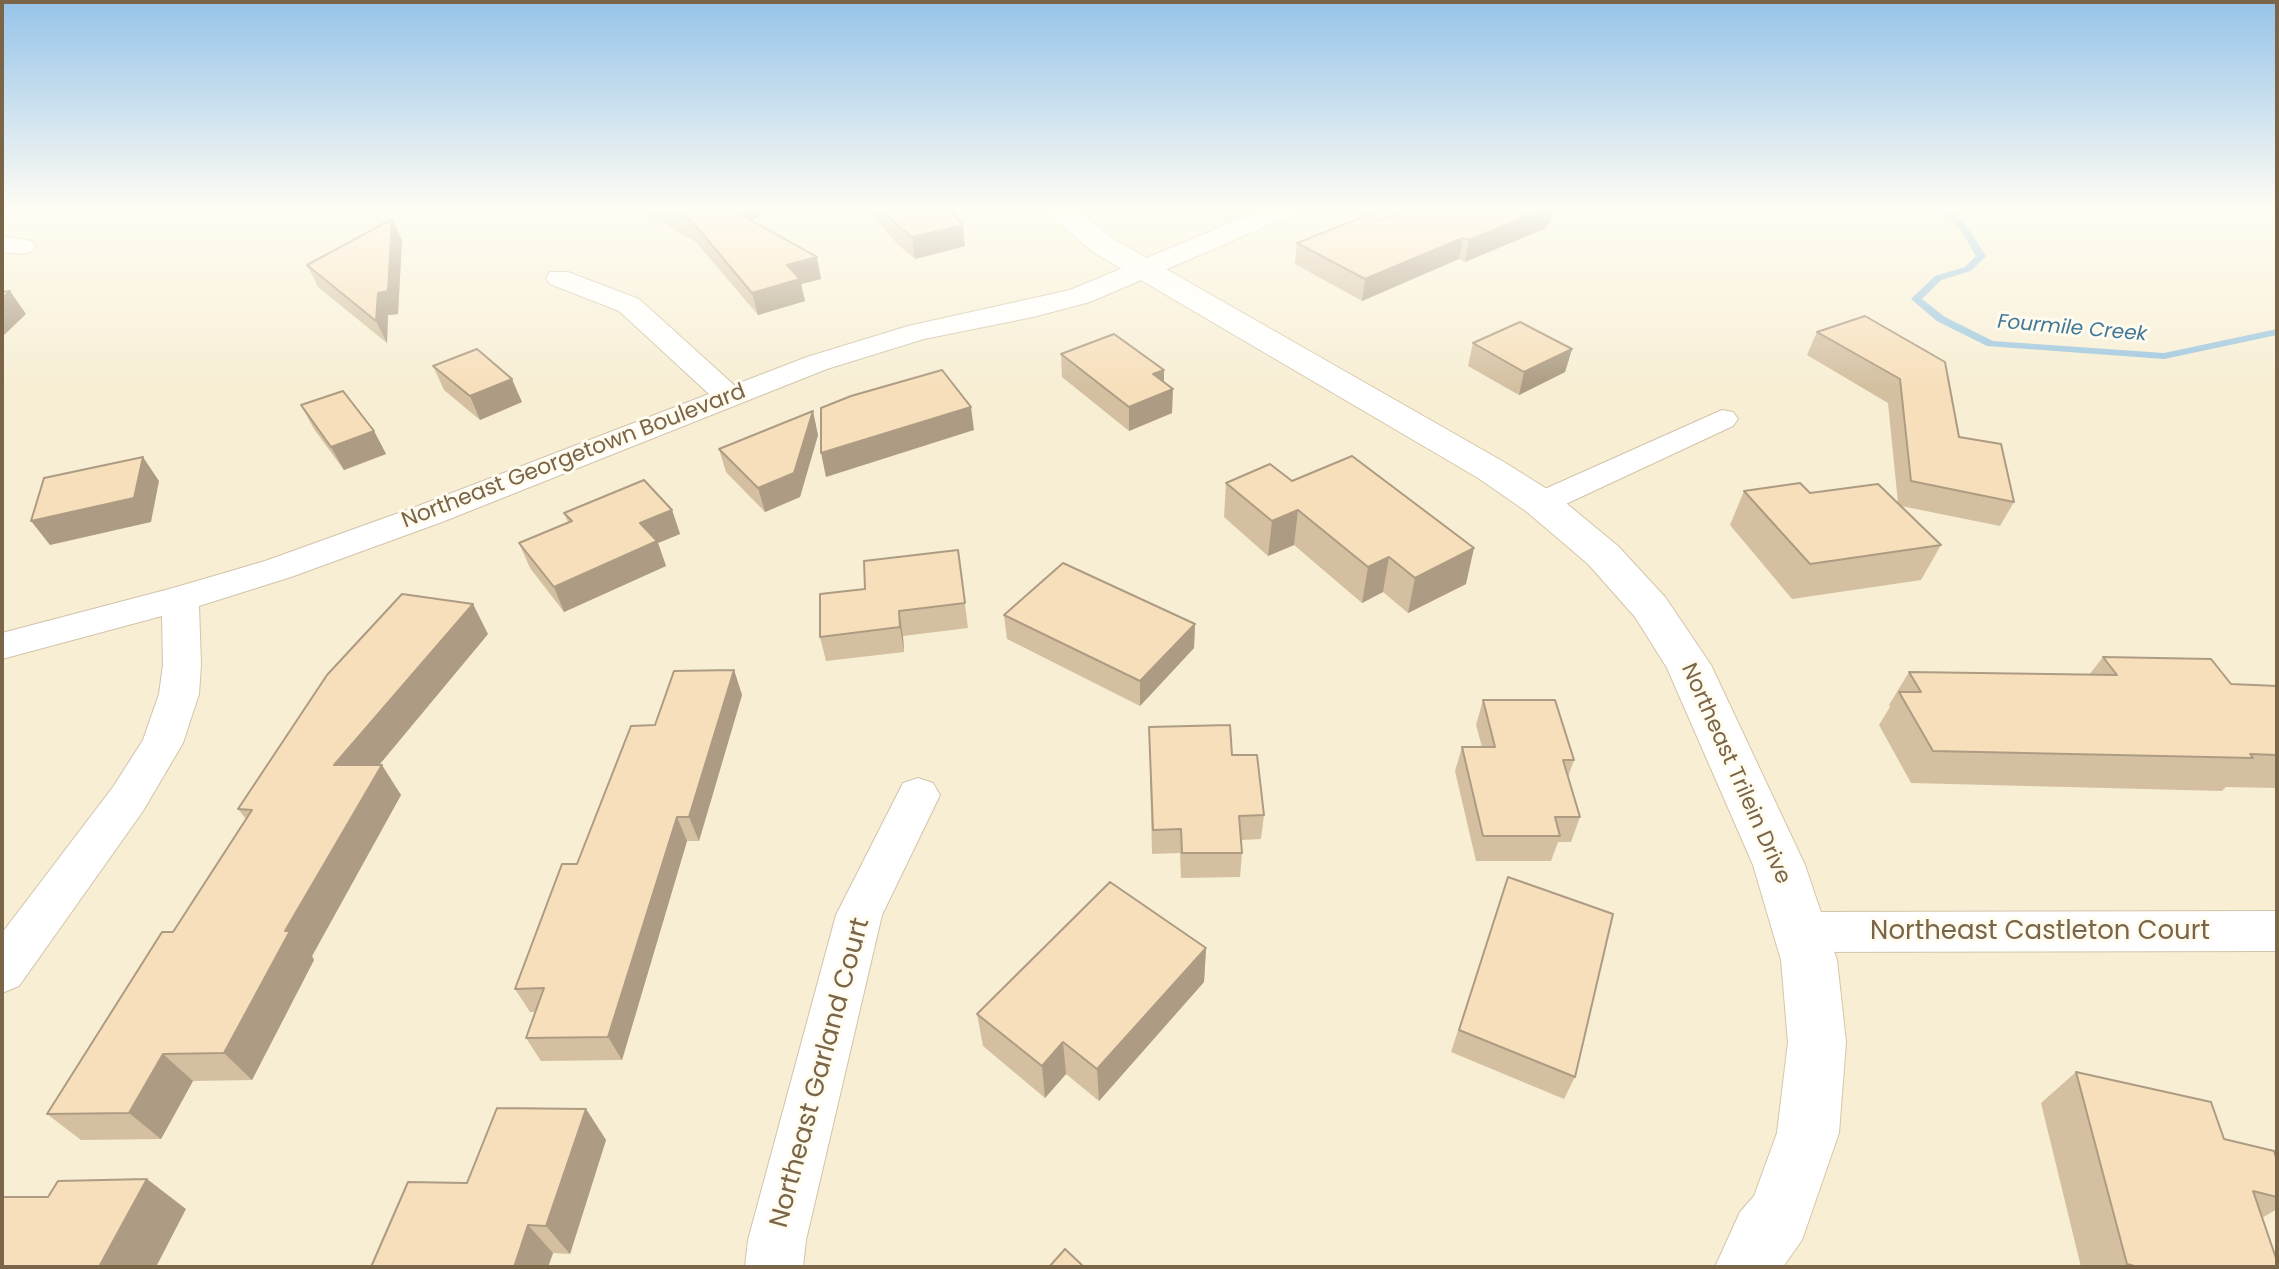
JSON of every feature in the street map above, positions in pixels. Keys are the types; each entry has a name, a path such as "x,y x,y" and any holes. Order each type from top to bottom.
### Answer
{"street":[{"name":"Northeast Trilein Drive","path":"1142,268 1491,470 1541,503 1603,555 1650,607 1688,665 1779,865 1809,960 1817,1042 1808,1133 1779,1217 1763,1235 1749,1267"},
{"name":"Northeast Georgetown Boulevard","path":"2,646 180,599 278,569 430,514 865,346 1033,309 1080,296 1149,268"},
{"path":"559,278 629,305 729,397"},
{"path":"1541,503 1722,419"},
{"path":"2,971 128,799 162,743 179,694 182,665 180,599"},
{"name":"Northeast Garland Court","path":"774,1267 777,1240 859,915 918,795"},
{"name":"Northeast Castleton Court","path":"1802,932 2277,931"}],"shaded area":[{"path":"2,268 2277,268 2277,1267 2,1267"}],"building":[{"path":"311,268 389,268 388,291 378,293 376,321"},
{"path":"731,268 790,268 800,279 752,293"},
{"path":"1345,268 1391,268 1365,279"},
{"path":"1865,316 1945,362 1959,437 2001,444 2014,502 1911,481 1900,379 1817,332"},
{"path":"1520,322 1572,349 1524,372 1473,343"},
{"path":"1114,334 1164,370 1153,374 1173,389 1129,407 1061,354"},
{"path":"477,349 512,379 470,396 433,366"},
{"path":"942,370 971,407 821,453 821,408 851,396"},
{"path":"343,391 374,431 331,447 301,405"},
{"path":"813,411 794,473 758,488 719,449"},
{"path":"1352,456 1474,548 1415,578 1389,557 1368,567 1298,510 1272,521 1226,483 1270,464 1292,481"},
{"path":"143,457 134,498 31,521 44,478"},
{"path":"644,480 672,510 640,523 657,541 554,587 519,543 572,521 564,513"},
{"path":"1800,483 1810,493 1878,484 1941,545 1810,564 1744,491"},
{"path":"958,550 965,603 899,611 900,627 820,637 820,594 865,589 864,561"},
{"path":"1063,563 1195,624 1140,681 1004,615"},
{"path":"402,594 473,604 334,765 382,765 285,931 290,931 224,1053 163,1054 129,1113 47,1114 162,932 173,932 252,810 238,809 327,675"},
{"path":"2103,657 2211,659 2231,684 2277,686 2277,755 2250,754 2253,758 1933,751 1899,692 1921,692 1909,672 2117,675"},
{"path":"734,670 689,817 677,817 608,1037 526,1038 544,988 515,989 562,864 577,864 631,726 655,725 674,671"},
{"path":"1483,700 1555,700 1574,760 1563,760 1580,817 1555,817 1560,836 1483,836 1462,747 1495,747"},
{"path":"1230,725 1232,755 1257,755 1264,815 1239,816 1242,853 1182,853 1181,829 1153,830 1149,727"},
{"path":"1508,877 1613,914 1575,1077 1459,1030"},
{"path":"1110,882 1206,948 1097,1069 1063,1042 1042,1066 977,1014"},
{"path":"2076,1072 2211,1102 2224,1139 2274,1151 2277,1160 2277,1197 2253,1191 2277,1267 2138,1267 2127,1264"},
{"path":"497,1108 586,1109 546,1226 528,1225 514,1267 371,1267 408,1182 467,1183"},
{"path":"147,1179 99,1267 2,1267 2,1197 48,1197 58,1181"},
{"path":"1065,1249 1084,1267 1049,1267"}],"waterway":[{"name":"Fourmile Creek","path":"1969,268 1938,278 1916,299 1941,319 1991,344 2164,356 2277,332"}]}
